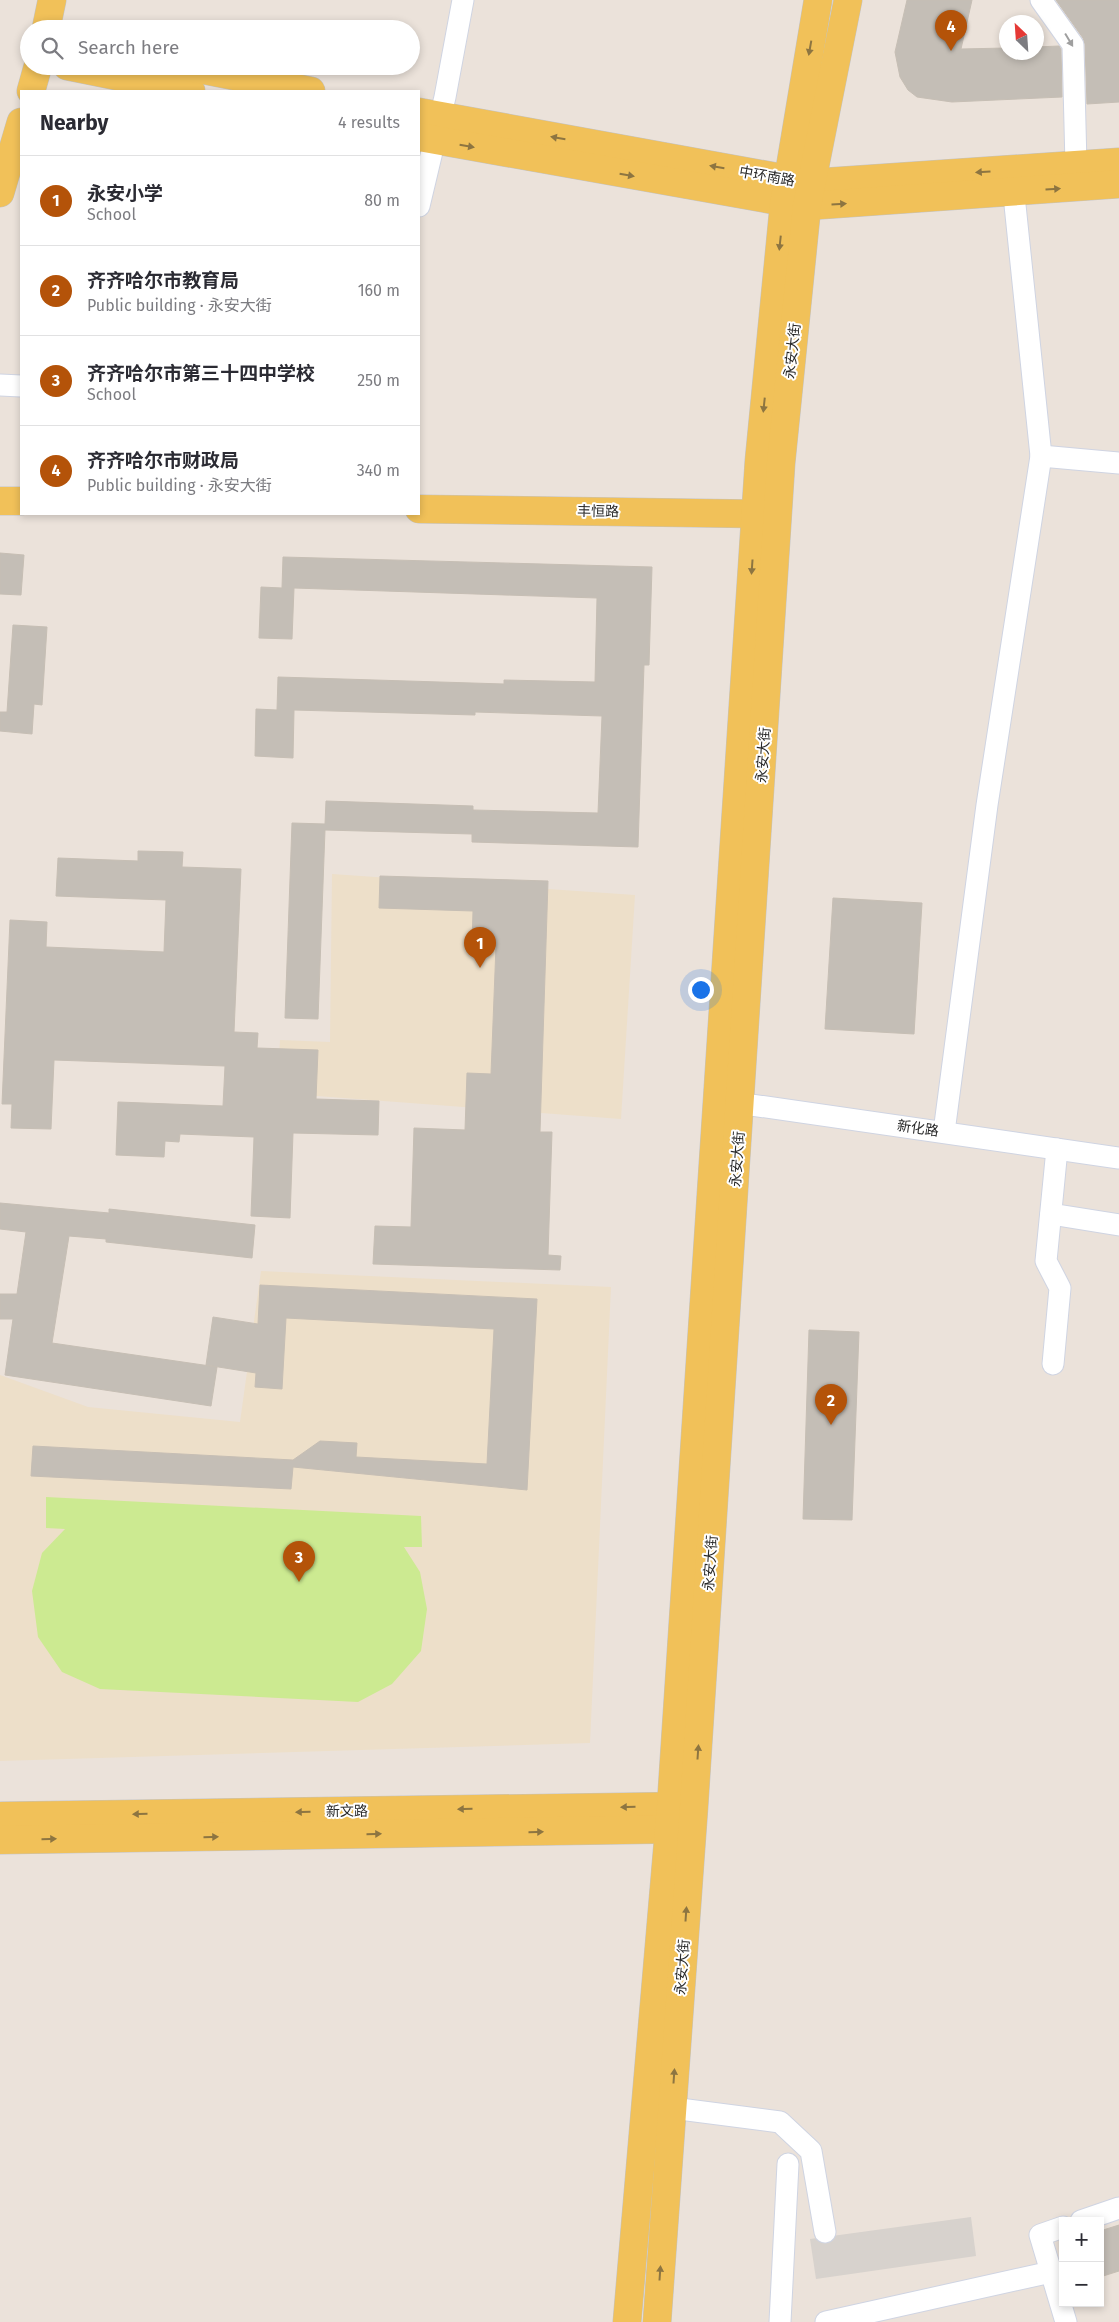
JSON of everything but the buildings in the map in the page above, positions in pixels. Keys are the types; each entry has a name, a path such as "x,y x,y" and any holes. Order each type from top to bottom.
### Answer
{"main road":[{"path":"48,20 52,0"},
{"name":"永安大街","path":"657,2322 672,2108 682,1818 767,514 797,193 818,0"},
{"name":"永安大街","path":"797,193 848,0"},
{"path":"30,90 35,75"},
{"path":"112,75 186,90"},
{"path":"229,75 307,90"},
{"path":"0,193 20,125"},
{"name":"中环南路","path":"428,126 797,193 1013,181 1119,184"},
{"name":"中环南路","path":"1013,181 1076,165 1119,162"},
{"path":"0,501 20,501"},
{"name":"丰恒路","path":"420,509 767,514"},
{"name":"新文路","path":"0,1816 682,1818"},
{"name":"永安大街","path":"627,2322 682,1818"},
{"name":"新文路","path":"0,1840 682,1818"}],"street":[{"path":"420,197 428,126 463,0"},
{"path":"1041,0 1073,45 1076,165"},
{"path":"944,1132 987,805 1041,456 1013,181"},
{"path":"0,385 20,386"},
{"path":"1041,456 1119,463"},
{"name":"新化路","path":"729,1102 1119,1158"},
{"path":"1053,1364 1060,1288 1046,1261 1057,1149"},
{"path":"1051,1214 1119,1225"},
{"path":"672,2108 780,2122 811,2151 825,2232"},
{"path":"780,2322 788,2164"},
{"path":"1093,2217 1119,2208"},
{"path":"1059,2228 1040,2235 1066,2322"},
{"path":"826,2322 1051,2272"}],"shaded area":[{"path":"332,874 635,895 621,1119 277,1093 280,1040 330,1042"},
{"path":"261,1271 611,1287 590,1743 0,1761 0,1375 88,1407 240,1422"},
{"path":"971,2217 976,2256 816,2279 810,2239"}],"green space":[{"path":"46,1497 421,1516 422,1547 404,1547 420,1572 427,1609 421,1651 392,1684 358,1702 100,1689 62,1672 38,1637 32,1591 42,1553 65,1529 46,1528"}],"place":[{"name":"齐齐哈尔市财政局","path":"951,51"},
{"name":"永安小学","path":"480,968"},
{"name":"齐齐哈尔市教育局","path":"831,1425"},
{"name":"齐齐哈尔市第三十四中学校","path":"299,1582"}]}
